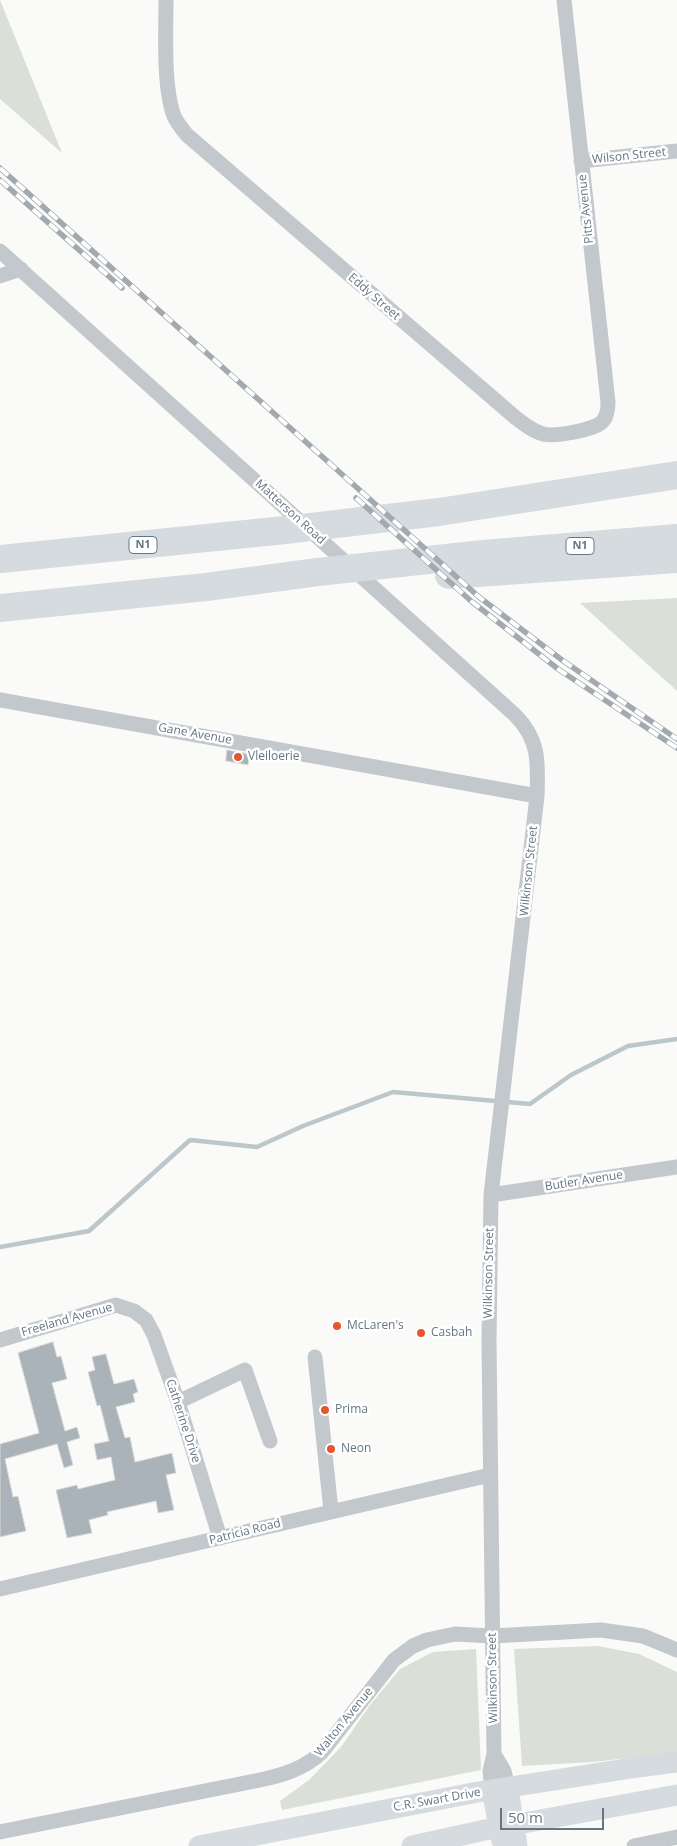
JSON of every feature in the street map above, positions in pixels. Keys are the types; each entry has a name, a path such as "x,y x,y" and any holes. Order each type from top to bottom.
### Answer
{"highway":[{"path":"490,505 677,475"},
{"name":"N1","path":"0,559 286,530 490,505 677,486"},
{"name":"N1","path":"0,608 206,587 492,564 677,538"},
{"path":"492,564 677,559"}],"main road":[{"name":"C.R. Swart Drive","path":"199,1846 500,1789 677,1762"},
{"path":"500,1789 508,1837"},
{"path":"412,1846 508,1837 677,1795"}],"street":[{"name":"Eddy Street","path":"166,0 168,84 171,102 174,116 178,123 196,145 526,426 542,434 551,435 595,426 602,423 605,418"},
{"name":"Pitts Avenue","path":"564,0 608,402 605,418"},
{"name":"Wilson Street","path":"581,161 677,151"},
{"name":"Matterson Road","path":"0,251 520,721 532,739 538,757 537,796"},
{"path":"0,276 21,269"},
{"name":"Gane Avenue","path":"0,700 537,796"},
{"name":"Wilkinson Street","path":"500,1789 490,1771 494,1754 488,1279 491,1195 537,796"},
{"name":"Butler Avenue","path":"491,1195 677,1167"},
{"name":"Freeland Avenue","path":"0,1340 116,1305 134,1311"},
{"name":"Catherine Drive","path":"134,1311 146,1320 154,1335 178,1402 220,1538"},
{"path":"315,1357 331,1511"},
{"path":"178,1402 245,1370 270,1441"},
{"name":"Patricia Road","path":"0,1589 490,1475"},
{"name":"Walton Avenue","path":"0,1832 260,1780 296,1770 322,1752 390,1664 421,1642 440,1636 454,1634 492,1636 601,1630 643,1636 677,1650"},
{"path":"634,1846 677,1838"}],"shaded area":[{"path":"0,0 62,153 0,99"},
{"path":"677,598 677,691 580,603"},
{"path":"598,1646 639,1654 677,1672 677,1753 592,1762 522,1766 514,1649"},
{"path":"476,1649 481,1770 282,1810 280,1801 309,1780 341,1747 370,1705 400,1669 433,1652"}],"building":[{"name":"Vleiloerie","path":"227,750 250,754 248,765 226,761"},
{"path":"53,1342 57,1357 61,1356 67,1379 52,1383 65,1431 77,1427 80,1438 67,1442 73,1465 64,1468 57,1444 5,1459 13,1497 18,1496 26,1531 0,1537 0,1444 39,1433 18,1353"},
{"path":"106,1354 114,1384 134,1379 138,1392 133,1394 135,1402 116,1407 125,1438 130,1437 135,1462 172,1453 176,1473 166,1475 174,1510 158,1513 156,1501 107,1512 108,1515 89,1520 92,1533 67,1538 56,1490 77,1485 78,1489 115,1480 111,1457 97,1460 94,1444 109,1441 100,1405 97,1406 88,1372 95,1370 92,1357"}],"waterway":[{"path":"0,1247 89,1231 190,1140 257,1147 303,1126 393,1092 530,1104 571,1075 628,1046 677,1039"}],"railway":[{"path":"0,168 479,597 562,660 677,739"},
{"path":"0,180 122,288"},
{"path":"356,498 471,601 558,669 677,748"}],"place":[{"name":"Vleiloerie","path":"238,757"},
{"name":"McLaren's","path":"337,1326"},
{"name":"Casbah","path":"421,1333"},
{"name":"Prima","path":"325,1410"},
{"name":"Neon","path":"331,1449"}]}
